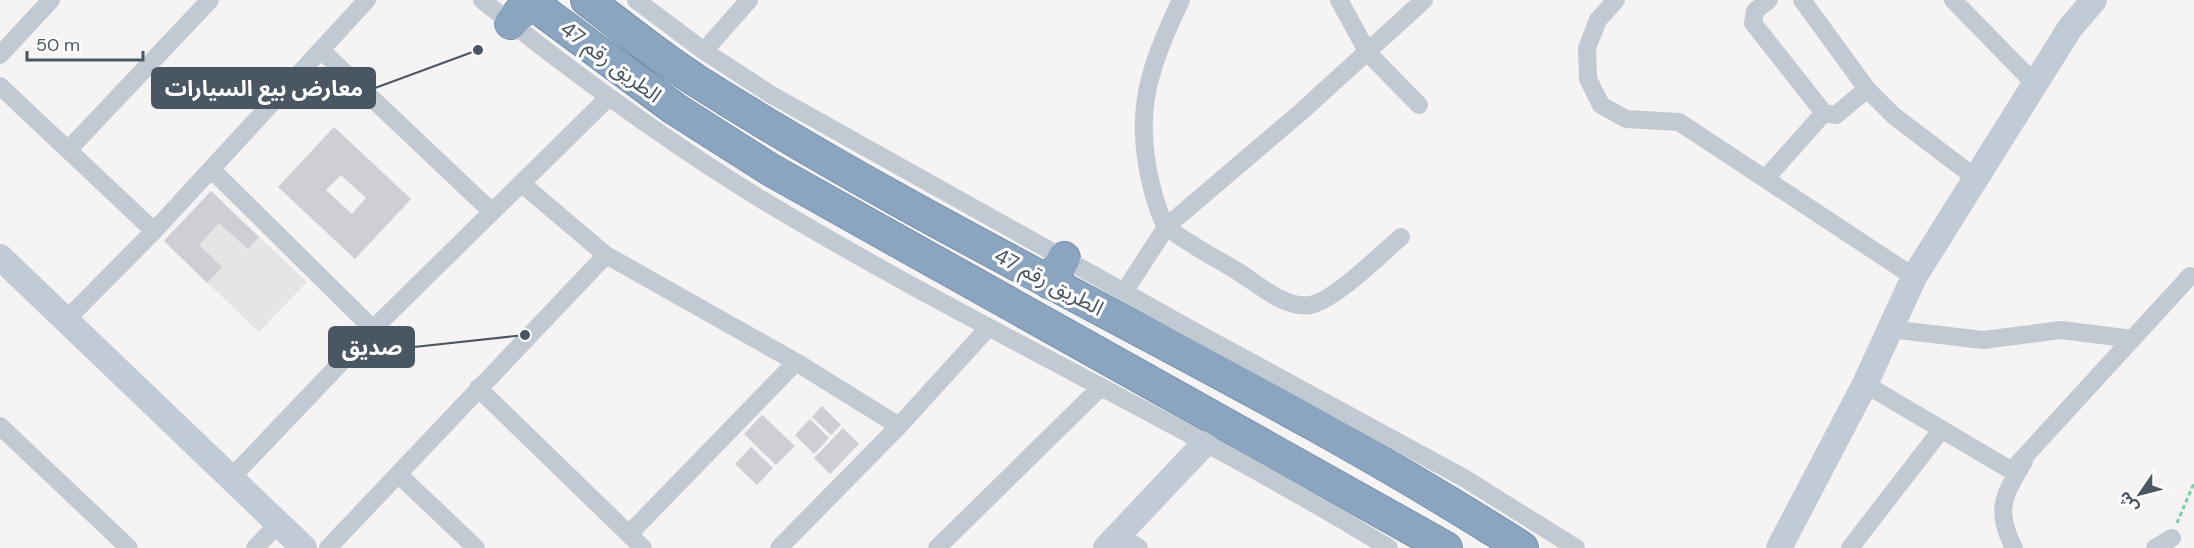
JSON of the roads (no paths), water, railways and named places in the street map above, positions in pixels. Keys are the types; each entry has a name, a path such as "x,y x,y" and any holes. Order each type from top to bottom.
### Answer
{"highway":[{"name":"الطريق رقم 47","path":"587,0 699,66 894,197 1057,270 1237,382 1522,548"},
{"name":"الطريق رقم 47","path":"523,8 675,109 861,222 1446,548"},
{"path":"675,109 699,66"}],"street":[{"path":"0,55 51,0"},
{"path":"68,150 210,0"},
{"path":"66,320 154,231 367,0"},
{"path":"482,0 523,8 609,97 764,200 988,328 1204,444 1389,548"},
{"path":"636,0 699,66 749,0"},
{"path":"1181,0 1155,56 1146,90 1143,125 1153,194 1167,226 1283,300 1308,305 1331,295 1401,237"},
{"path":"1338,0 1368,53 1419,105"},
{"path":"1616,0 1598,20 1587,48 1588,79 1601,105 1626,119 1679,122 1914,277"},
{"path":"1769,0 1755,11 1753,23 1824,113 1836,115 1867,89"},
{"path":"1802,0 1867,89 1894,116 1977,179"},
{"path":"1953,0 2036,85"},
{"path":"1779,548 1865,384 1914,277 2070,28 2094,0"},
{"path":"1124,292 1167,226 1368,53 1420,2"},
{"path":"321,50 492,212"},
{"path":"0,86 154,231"},
{"path":"231,478 373,329 609,97"},
{"path":"1765,179 1824,113"},
{"path":"211,169 373,329"},
{"path":"520,183 606,255 796,362 899,426"},
{"path":"328,548 606,255"},
{"path":"0,257 304,548"},
{"path":"1057,270 1124,292 1464,478 1576,548"},
{"path":"1865,384 2007,468 2015,468 2024,461 2190,276"},
{"path":"779,548 899,426 988,328"},
{"path":"1890,329 1983,340 2061,330 2133,339"},
{"path":"629,534 796,362"},
{"path":"478,388 644,548"},
{"path":"937,548 1100,388"},
{"path":"0,426 129,548"},
{"path":"1850,548 1942,429"},
{"path":"1121,544 1204,444"},
{"path":"2014,548 2006,533 2001,508 2024,461"},
{"path":"398,474 476,548"},
{"path":"255,548 279,524"},
{"path":"2156,548 2172,538"}],"place":[{"name":"معارض بيع السيارات","path":"478,50"},
{"name":"صديق","path":"525,335"}]}
